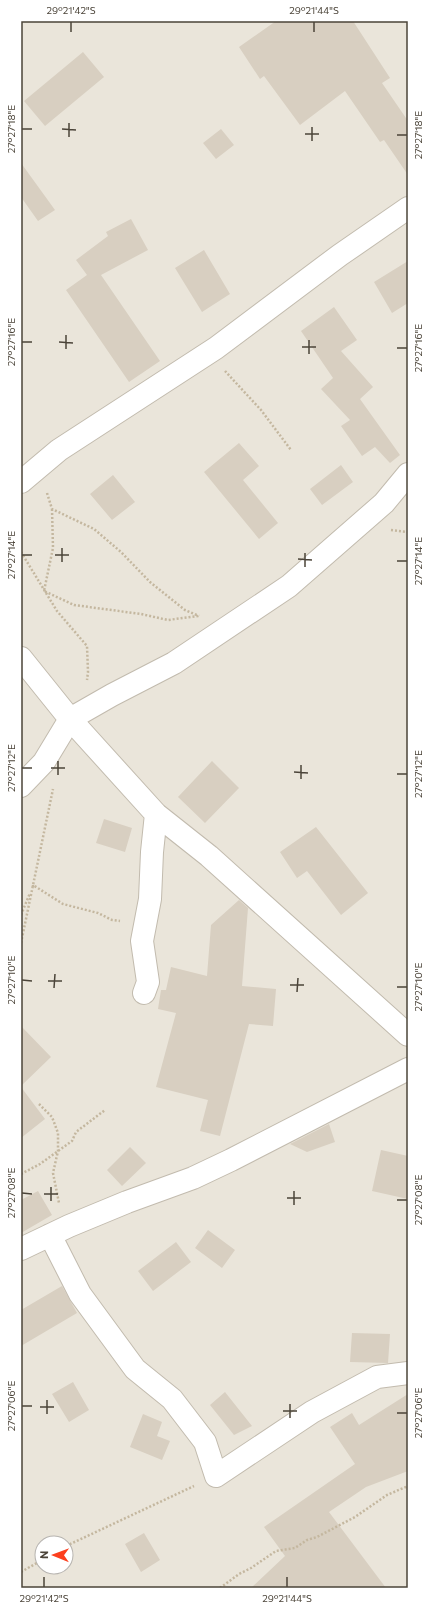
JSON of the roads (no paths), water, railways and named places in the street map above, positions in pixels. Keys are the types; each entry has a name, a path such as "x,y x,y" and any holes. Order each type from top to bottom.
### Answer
{"street":[{"path":"21,482 59,450 209,352 340,255 408,208"},
{"path":"21,786 44,762 70,719 112,695 174,663 290,586 384,503 408,474"},
{"path":"21,658 70,719 156,814 209,856 408,1036"},
{"path":"144,993 148,982 142,941 150,899 152,852 156,814"},
{"path":"21,1249 59,1230 199,1175 252,1150 408,1069"},
{"path":"59,1230 80,1294 135,1369 172,1399 205,1442 216,1476 312,1412 377,1377 408,1373"}]}
